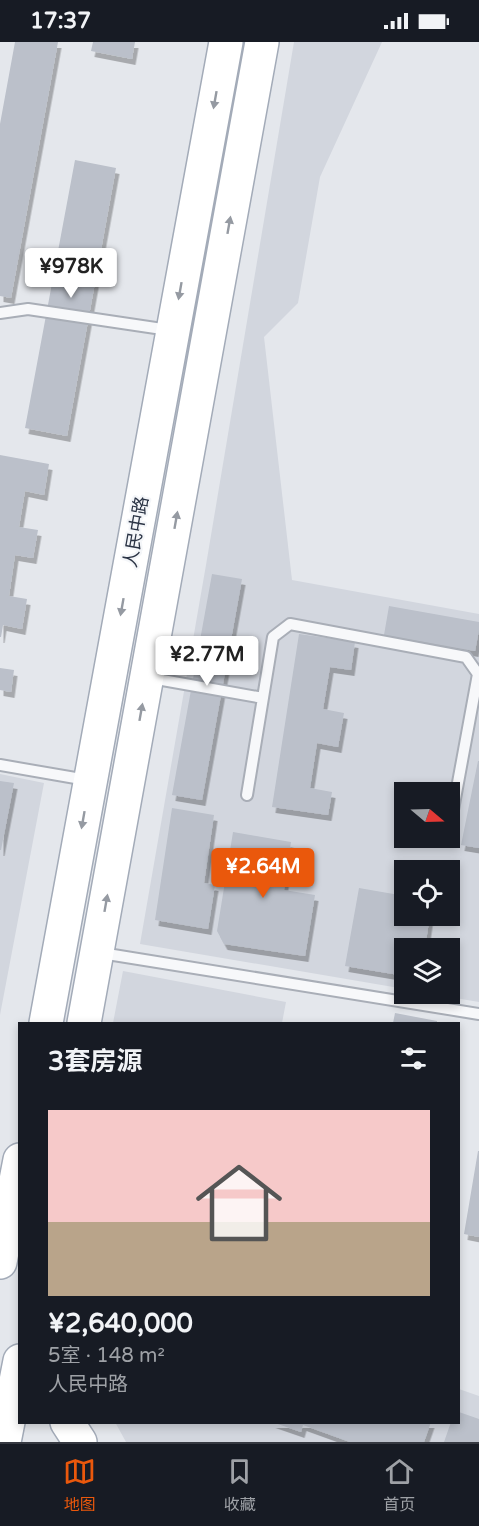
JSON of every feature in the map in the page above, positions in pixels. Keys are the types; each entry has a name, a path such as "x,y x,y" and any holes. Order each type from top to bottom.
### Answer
{"main road":[{"name":"人民中路","path":"46,1022 226,42"},
{"name":"人民中路","path":"84,1022 262,42"},
{"path":"0,1262 18,1170"},
{"path":"4,1442 18,1371"},
{"path":"68,1424 80,1442"}],"lane":[{"path":"0,313 28,309 173,330"},
{"path":"246,795 273,637 290,624 466,657 478,674 458,782"},
{"path":"148,677 263,698"},
{"path":"0,765 90,781"},
{"path":"97,953 479,1014"}],"shaded area":[{"path":"294,42 382,42 320,177 298,303 264,337 292,580 479,614 479,1002 460,999 460,938 394,938 394,987 140,944"},
{"path":"0,774 44,783 0,1015"},
{"path":"123,971 286,1002 282,1022 113,1022"},
{"path":"460,1389 479,1396 479,1442 126,1442 116,1424 460,1424"}],"building":[{"path":"15,42 58,42 11,298 0,296 0,124"},
{"path":"93,42 135,42 132,59 91,51"},
{"path":"75,160 116,168 67,436 25,428"},
{"path":"0,455 49,464 44,495 25,491 19,527 38,530 33,558 15,555 9,596 27,599 22,629 3,625 1,637 0,637"},
{"path":"212,574 242,579 202,800 172,795"},
{"path":"389,606 479,622 475,651 384,635"},
{"path":"299,634 355,642 351,670 330,667 323,709 344,713 338,747 317,743 310,788 332,792 328,815 272,807"},
{"path":"0,668 14,670 11,692 0,690"},
{"path":"479,761 479,848 461,845"},
{"path":"0,781 14,783 1,850 0,850"},
{"path":"172,808 214,815 204,883 215,885 208,929 155,920"},
{"path":"233,832 291,842 284,890 315,895 305,956 224,944 217,931"},
{"path":"359,888 394,894 394,926 428,926 427,938 394,938 394,974 345,966"},
{"path":"395,1013 437,1021 437,1022 393,1022"},
{"path":"479,1151 479,1237 464,1234"},
{"path":"460,1412 479,1419 479,1442 444,1442 450,1424 460,1424"},
{"path":"278,1424 430,1424 424,1442 350,1442 303,1425 301,1432"}]}
